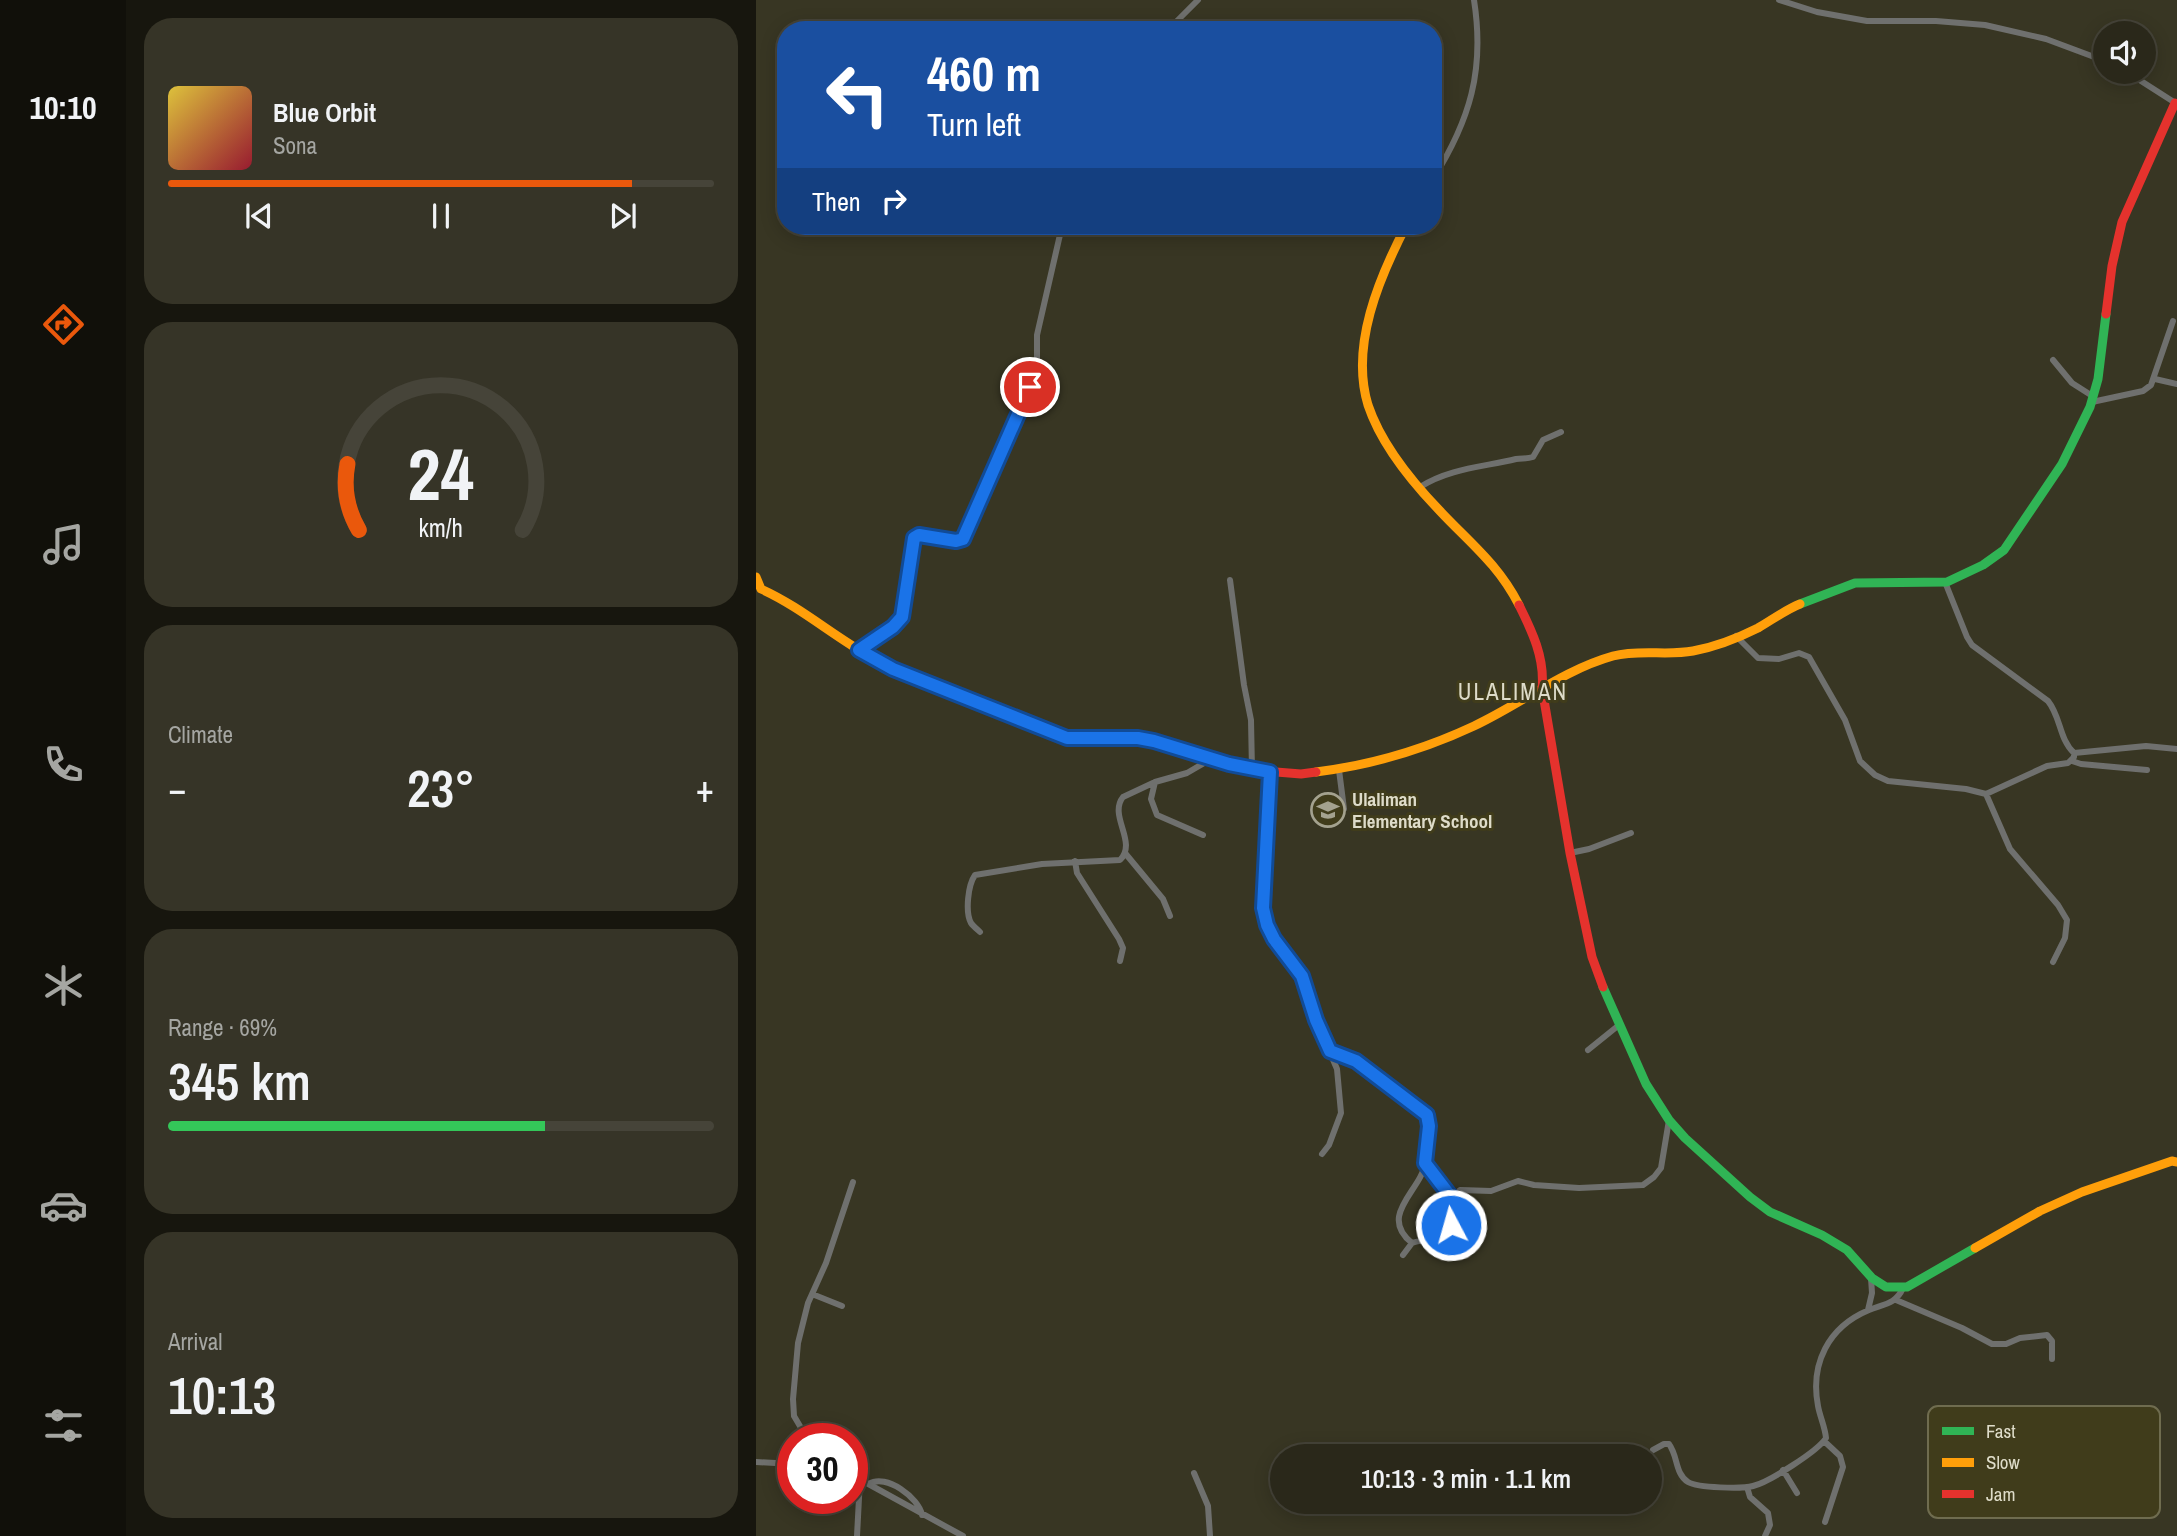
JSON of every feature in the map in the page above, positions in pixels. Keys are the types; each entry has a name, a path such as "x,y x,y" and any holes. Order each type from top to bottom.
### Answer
{"street":[{"path":"1177,21 1198,0"},
{"path":"1442,163 1462,129 1470,105 1477,57 1478,22 1474,0"},
{"path":"1779,0 1817,12 1867,21 1936,21 1985,25 2046,39 2093,57"},
{"path":"756,577 761,589 781,598 859,650 893,669 1067,738 1138,738 1252,770 1301,774 1339,771 1376,762 1449,738 1514,706 1573,672 1613,656 1646,651 1689,652 1713,646 1771,621 1796,605 1855,583 1945,582 1983,565 2004,550 2062,464 2093,400 2112,266 2122,222 2176,104 2145,84"},
{"path":"859,650 893,627 902,617 914,538 919,535 956,541 963,539 1037,370 1037,335 1060,235"},
{"path":"1402,235 1378,284 1363,371 1365,393 1376,423 1428,498 1503,577 1534,638 1544,672 1542,688 1570,853 1592,957 1646,1083 1669,1120 1702,1154 1759,1204 1847,1250 1859,1259 1871,1277 1887,1289 1903,1288 2040,1211 2082,1192 2175,1160"},
{"path":"2053,360 2072,383 2093,400 2143,391 2155,379 2173,321"},
{"path":"2155,379 2177,384"},
{"path":"1420,487 1447,473 1533,457 1543,440 1561,432"},
{"path":"1230,580 1251,720 1252,770"},
{"path":"1945,582 1972,645 2048,701 2056,712 2066,742 2074,753"},
{"path":"1737,636 1758,658 1779,659 1799,653 1809,657 1845,720 1860,761 1875,775 1888,781 1966,789 1986,794 2047,766 2071,761 2077,764 2147,770"},
{"path":"2074,753 2146,746 2177,749"},
{"path":"2071,761 2074,753"},
{"path":"1170,916 1163,899 1125,853 1125,836 1118,803 1126,794 1187,773 1211,759"},
{"path":"1339,771 1344,809"},
{"path":"1270,772 1264,915 1274,939 1302,976 1316,1020 1337,1069 1341,1114 1329,1145 1322,1154"},
{"path":"1155,782 1151,799 1157,816 1203,835"},
{"path":"1986,794 2010,849 2058,905 2067,920 2065,938 2053,962"},
{"path":"1570,853 1589,849 1631,833"},
{"path":"980,932 970,919 970,885 975,875 1075,861 1115,861 1125,853"},
{"path":"1075,861 1077,873 1119,939 1123,948 1120,961"},
{"path":"1588,1050 1619,1025"},
{"path":"1330,1051 1356,1061 1423,1110 1429,1119 1422,1177 1408,1193 1400,1208 1403,1233 1412,1243"},
{"path":"1451,1197 1460,1190 1491,1191 1518,1181 1534,1185 1579,1188 1643,1185 1661,1168 1669,1120"},
{"path":"1403,1255 1412,1243 1441,1237 1451,1222 1451,1197 1425,1163"},
{"path":"797,1423 793,1399 798,1343 812,1294 826,1263 853,1182"},
{"path":"1868,1310 1872,1293 1871,1277"},
{"path":"1662,1445 1669,1444 1681,1475 1691,1484 1746,1487 1759,1484 1816,1450 1824,1441 1825,1433 1818,1405 1816,1374 1829,1340 1840,1328 1868,1310 1896,1300 1903,1288"},
{"path":"812,1294 842,1306"},
{"path":"1896,1300 1992,1344 2006,1344 2021,1338 2048,1335 2052,1341 2052,1359"},
{"path":"1824,1441 1840,1456 1843,1467 1825,1522"},
{"path":"756,1462 777,1463"},
{"path":"1783,1470 1797,1493"},
{"path":"1194,1473 1208,1506 1210,1536"},
{"path":"869,1483 881,1480 889,1482 918,1503 922,1515"},
{"path":"869,1483 963,1536"},
{"path":"1746,1487 1750,1497 1768,1513 1770,1525 1765,1536"},
{"path":"858,1536 859,1514"}],"traffic: fast":[{"path":"1800,604 1855,583 1947,582 1983,565 2004,550 2062,464 2090,407 2098,379 2106,314"},
{"path":"1603,987 1646,1084 1669,1120 1685,1138 1770,1212 1822,1235 1847,1250 1872,1278 1886,1287 1907,1287 1975,1248"}],"traffic: slow":[{"path":"1402,235 1377,290 1365,336 1363,383 1368,405 1381,434 1408,475 1493,566 1519,605"},
{"path":"756,577 761,589 790,604 887,666 1010,715"},
{"path":"1316,772 1377,760 1436,742 1474,726 1559,678 1595,662 1623,654 1683,652 1710,647 1750,632 1800,604"},
{"path":"1975,1248 2040,1211 2082,1192 2172,1161 2177,1162"}],"traffic: jam":[{"path":"2106,314 2112,266 2122,222 2175,103"},
{"path":"1519,605 1533,635 1542,666 1542,688 1570,853 1592,957 1603,987"},
{"path":"1010,715 1067,738 1154,741 1252,770 1301,774 1316,772"}],"place":[{"name":"Ulaliman Elementary School","path":"1328,810"}],"district":[{"name":"ULALIMAN","path":"1513,692"}],"route":[{"path":"1030,387 963,539 956,541 919,535 914,538 902,617 893,627 859,650 893,669 1067,738 1138,738 1168,744 1252,770 1270,772 1263,908 1267,925 1274,939 1302,976 1316,1020 1330,1051 1356,1061 1418,1105 1427,1115 1429,1126 1425,1163 1451,1197 1451,1225"}]}
